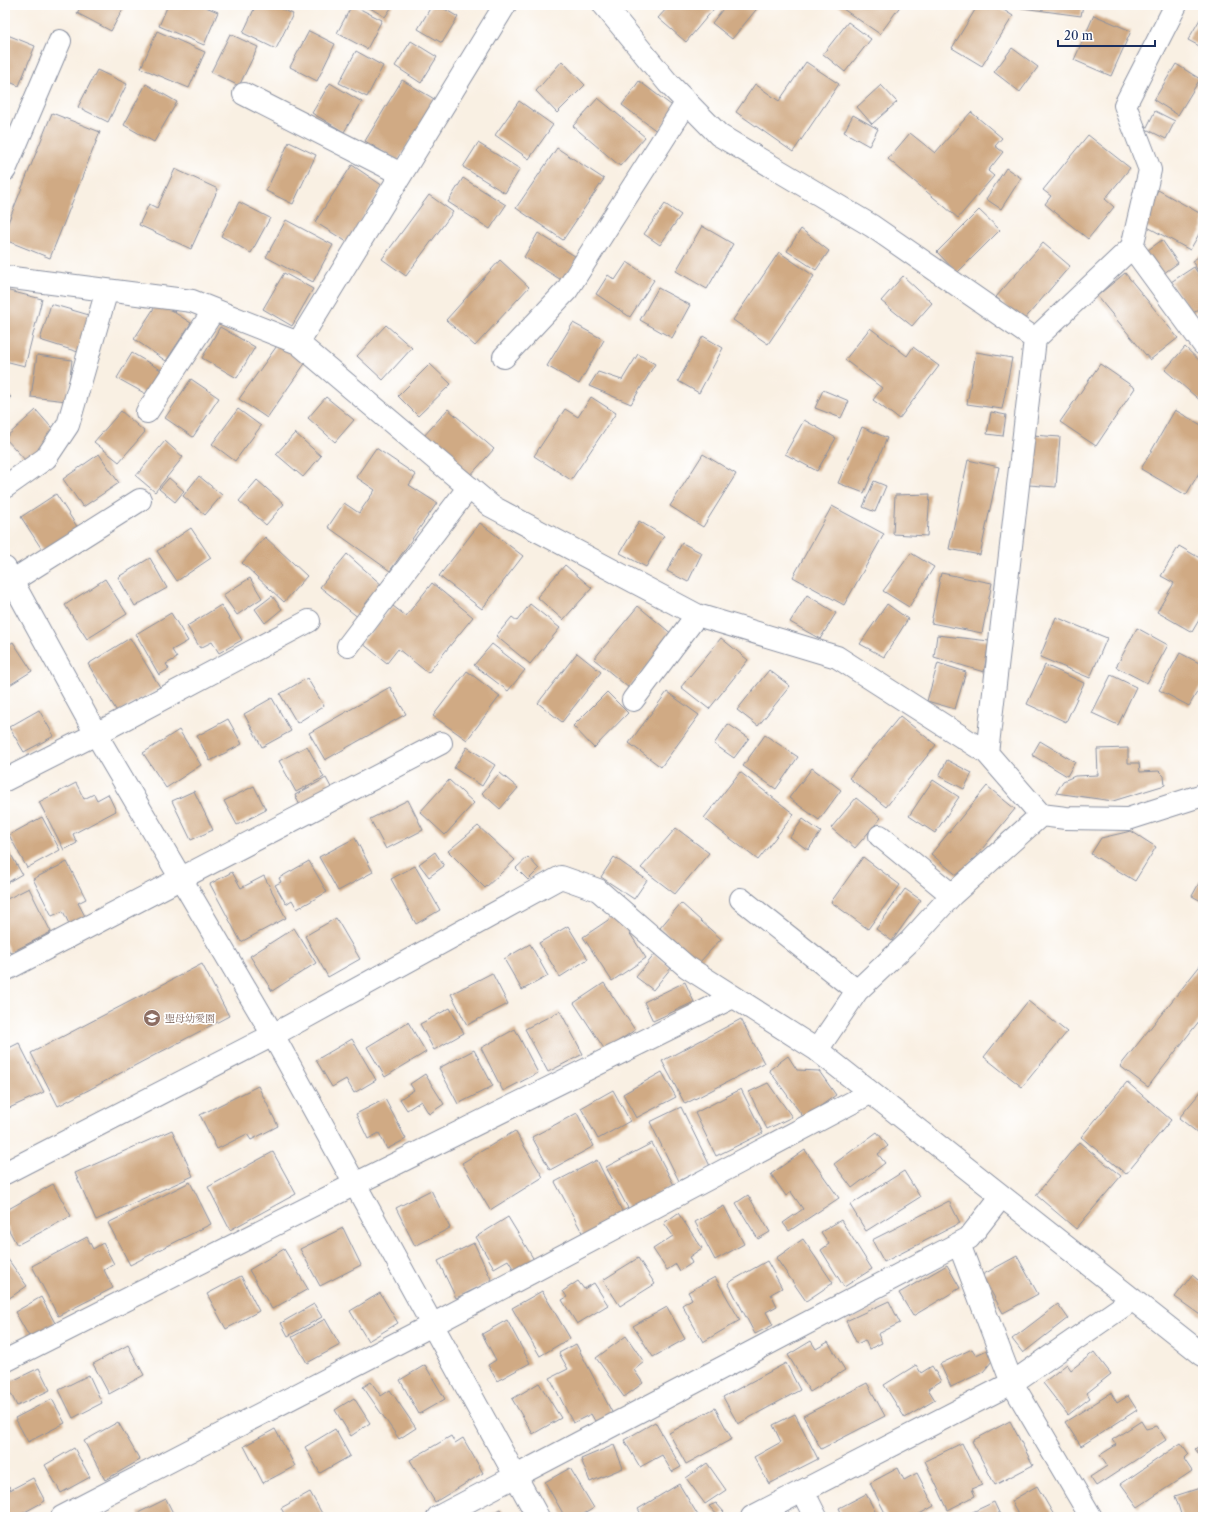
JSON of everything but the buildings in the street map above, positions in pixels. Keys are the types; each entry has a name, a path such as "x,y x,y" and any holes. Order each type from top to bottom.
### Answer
{"street":[{"path":"298,343 505,5"},
{"path":"604,5 668,83 719,136 872,226 1035,339"},
{"path":"987,753 1035,339 1132,247 1150,170 1125,105 1176,5"},
{"path":"5,170 60,41"},
{"path":"244,94 401,174"},
{"path":"504,357 567,290 687,102"},
{"path":"1132,247 1203,344"},
{"path":"5,278 192,301 298,343 491,506 696,615 837,657 987,753 1041,815 1066,818 1128,819 1203,795"},
{"path":"5,487 46,458 68,425 107,290"},
{"path":"146,412 214,310"},
{"path":"348,646 469,487"},
{"path":"140,500 11,587 273,1035 538,1517"},
{"path":"633,700 696,615"},
{"path":"5,780 96,734 309,621"},
{"path":"5,970 441,743"},
{"path":"817,1050 857,991 909,942 952,895 1041,815"},
{"path":"880,836 952,895"},
{"path":"5,1173 273,1035 561,878 598,890 687,966 817,1050 1001,1197 1117,1286 1132,1300 1203,1355"},
{"path":"741,898 857,991"},
{"path":"5,1360 355,1184 733,997"},
{"path":"62,1517 432,1325 870,1093"},
{"path":"438,1517 959,1244 969,1238 1001,1197"},
{"path":"959,1244 1012,1383 1091,1517"},
{"path":"752,1517 1012,1383 1132,1300"},
{"path":"803,1491 816,1517"}],"place":[{"name":"聖母幼愛園","path":"152,1018"}]}
